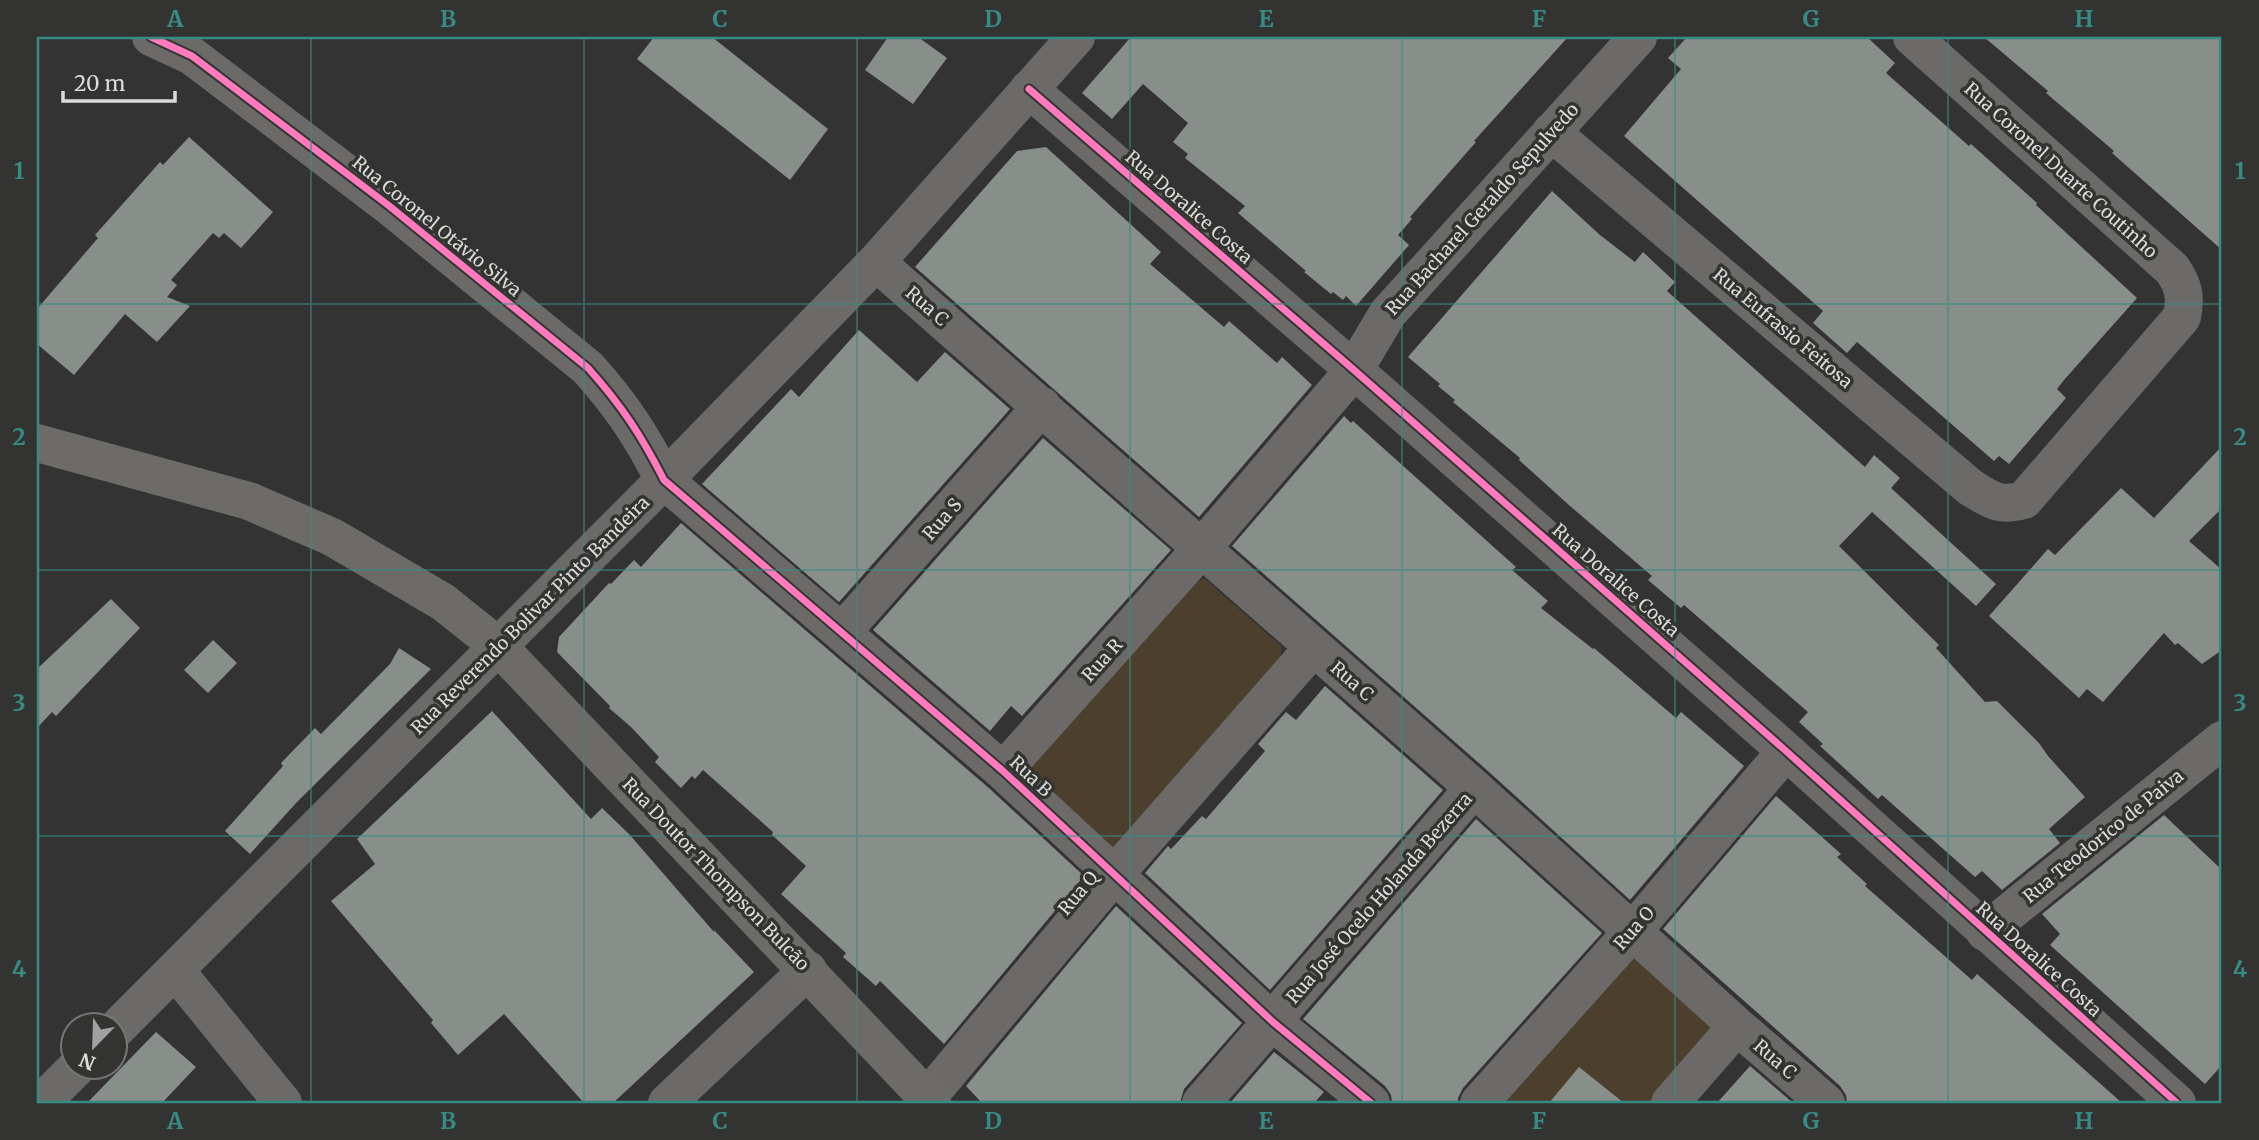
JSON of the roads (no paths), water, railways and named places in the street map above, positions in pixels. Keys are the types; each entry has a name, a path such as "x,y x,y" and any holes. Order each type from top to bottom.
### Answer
{"main road":[{"name":"Rua Doutor Thompson Bulcão","path":"37,443 249,501 332,537 443,603 498,646 930,1101"}],"street":[{"name":"Rua Reverendo Bolivar Pinto Bandeira","path":"130,1015 664,480 876,262 1076,37"},
{"name":"Rua Bacharel Geraldo Sepulvedo","path":"1201,549 1354,370 1388,313 1638,37"},
{"name":"Rua Coronel Duarte Coutinho","path":"1912,37 2172,269 2182,283 2186,300 2182,317 2024,500"},
{"name":"Rua Coronel Otávio Silva","path":"154,38 192,56 388,205 588,368 615,398 639,432 664,480"},
{"name":"Rua Doralice Costa","path":"1028,89 1354,370 1786,751 2176,1103"},
{"name":"Rua Eufrasio Feitosa","path":"1551,132 1970,487 1991,500 2008,504 2024,500"},
{"name":"Rua C","path":"876,262 1474,788 1826,1103"},
{"name":"Rua S","path":"842,632 1042,406"},
{"name":"Rua B","path":"664,480 1003,771 1273,1022 1371,1103"},
{"name":"Rua R","path":"1003,771 1201,549"},
{"name":"Rua Q","path":"930,1101 1114,875 1313,648"},
{"name":"Rua Teodorico de Paiva","path":"1985,932 2222,740"},
{"name":"Rua O","path":"1479,1103 1632,932 1786,751"},
{"name":"Rua José Ocelo Holanda Bezerra","path":"1201,1103 1474,788"},
{"path":"175,970 283,1103"},
{"path":"667,1103 808,970"},
{"path":"1670,1103 1737,1026"},
{"path":"41,1103 64,1080"}]}
